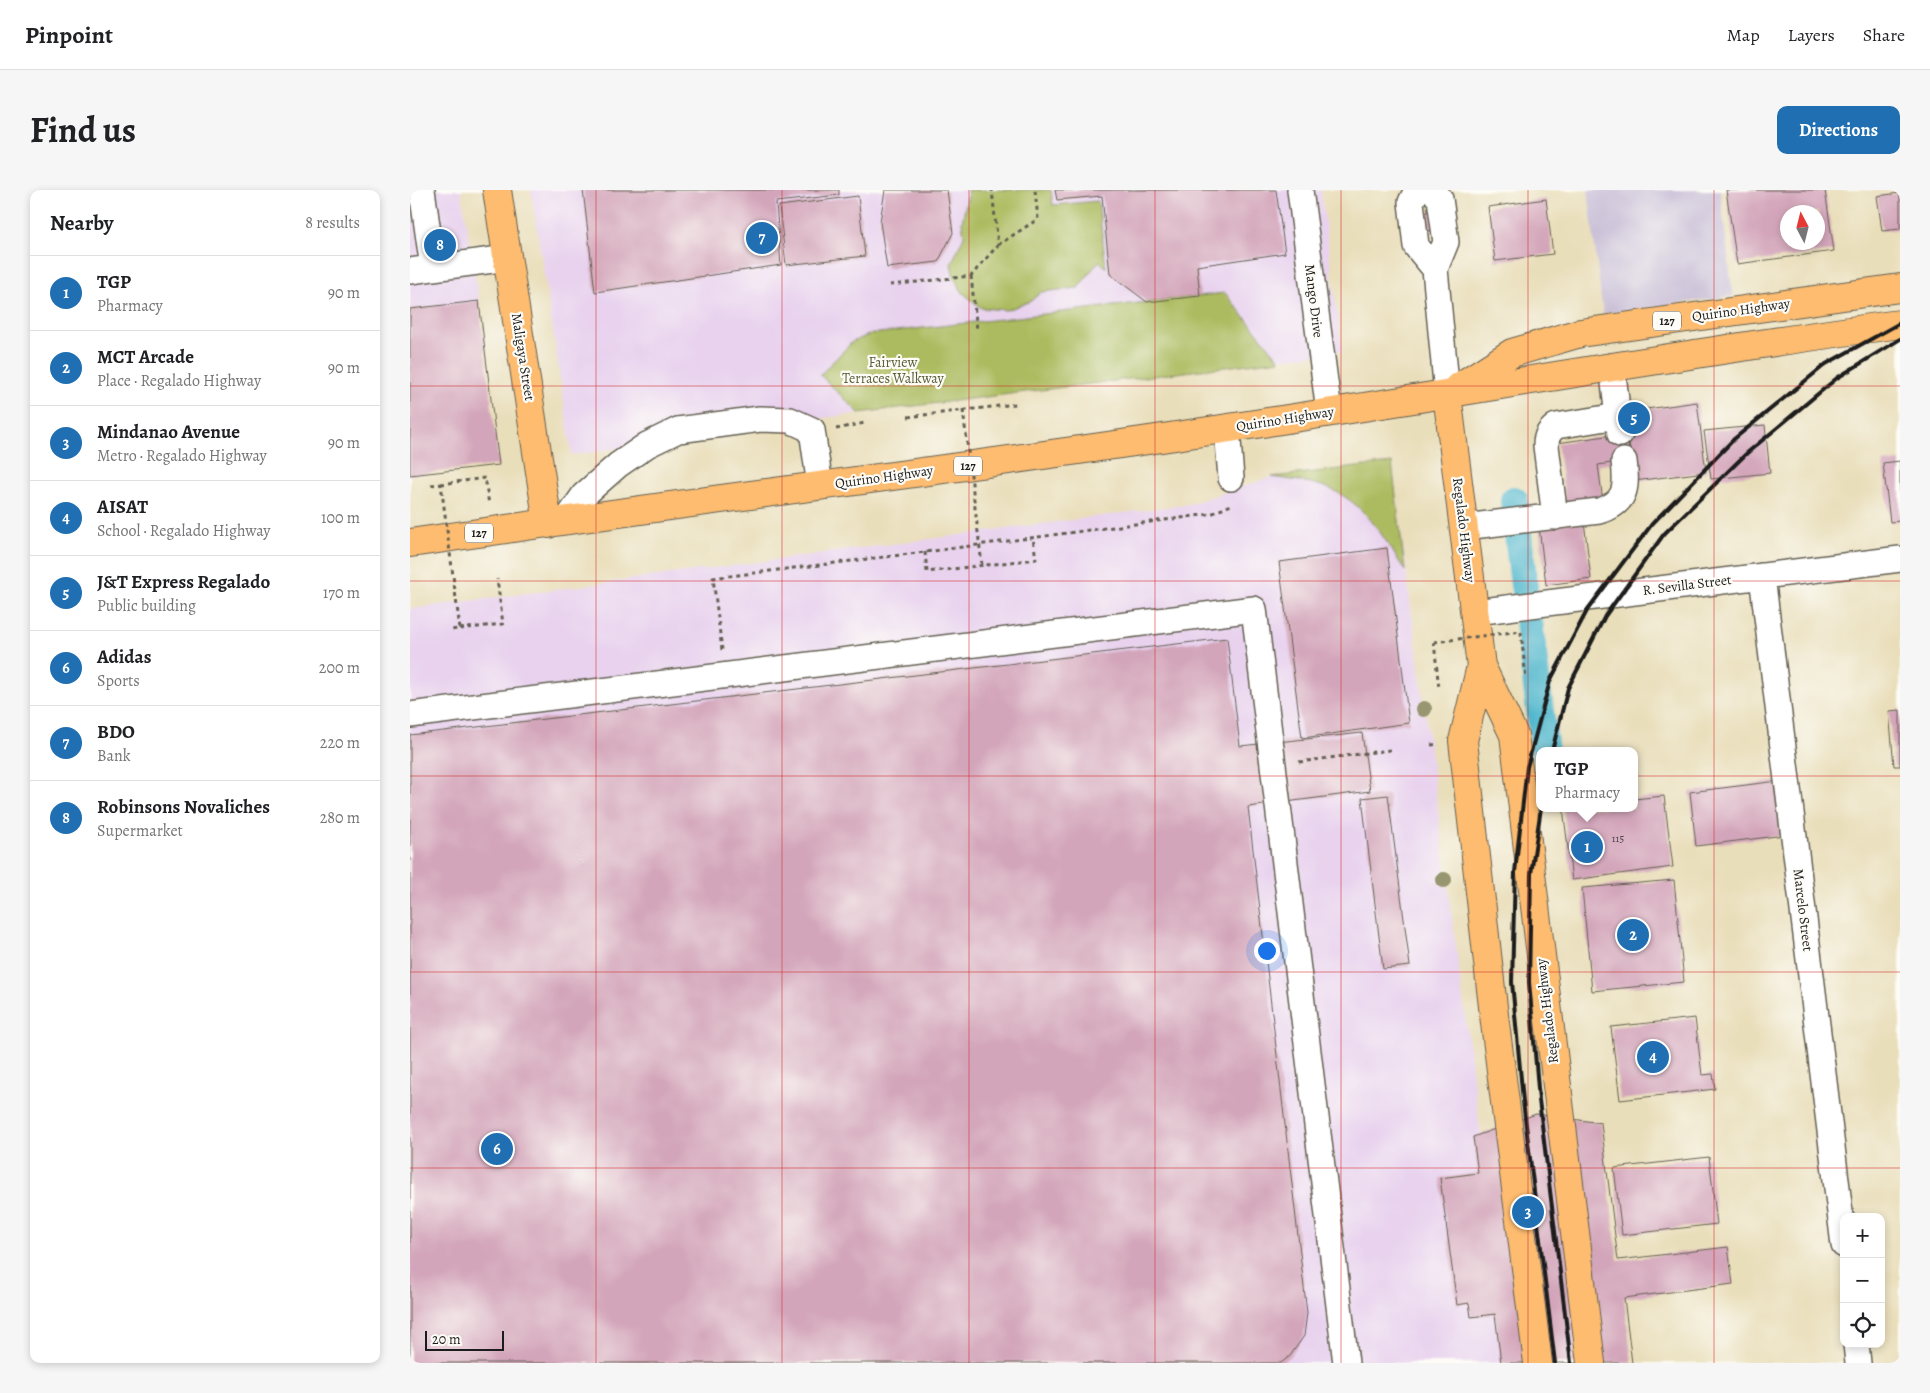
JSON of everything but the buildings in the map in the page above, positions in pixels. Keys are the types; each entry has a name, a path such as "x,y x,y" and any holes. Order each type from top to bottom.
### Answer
{"main road":[{"name":"Maligaya Street","path":"497,190 557,522"},
{"name":"Quirino Highway","path":"1447,394 1512,353 1580,333 1900,288"},
{"name":"Quirino Highway","path":"410,544 1227,428 1612,366 1900,324"},
{"name":"Regalado Highway","path":"1447,394 1481,666 1514,735 1591,1363"},
{"name":"Regalado Highway","path":"1481,666 1463,741 1496,1032 1538,1363"}],"street":[{"name":"Mango Drive","path":"1300,190 1329,412"},
{"path":"1417,190 1411,202 1416,246 1434,269"},
{"path":"1433,190 1440,199 1446,242 1434,269 1447,394"},
{"path":"418,192 422,269 508,258"},
{"path":"1555,517 1546,437 1550,430 1556,426 1619,425 1612,366"},
{"path":"557,522 618,465 647,445 678,430 760,419 790,420 812,430 820,486"},
{"path":"1227,428 1234,490"},
{"path":"1464,527 1555,517 1609,508 1617,503 1623,494 1626,481 1624,461"},
{"name":"R. Sevilla Street","path":"1474,612 1900,559"},
{"name":"Marcelo Street","path":"1762,576 1840,1213"},
{"path":"410,715 1254,609 1346,1363"},
{"path":"1856,1348 1858,1363"}],"path":[{"path":"992,190 998,245"},
{"path":"890,285 971,276 998,245 1038,219 1035,190"},
{"path":"971,276 977,330"},
{"path":"908,417 1016,404"},
{"path":"963,410 982,565"},
{"path":"431,485 485,478"},
{"path":"441,484 460,628"},
{"path":"725,675 713,578 1211,514 1234,490"},
{"path":"925,552 927,572 1036,559 1033,538"},
{"path":"449,630 503,624 498,580"},
{"path":"1440,689 1434,642 1521,631 1526,679"},
{"path":"1273,766 1390,750"}],"shaded area":[{"path":"410,190 461,190 479,301 410,309"},
{"path":"531,190 1321,190 1342,351 859,413 572,455"},
{"path":"1588,190 1720,190 1733,296 1603,314"},
{"path":"1392,463 1511,1363 410,1363 410,609 1190,504 1272,477"}],"green space":[{"path":"967,190 1051,190 1053,205 1098,201 1106,268 1099,261 1078,288 1041,292 1031,301 1007,310 981,308 963,293 954,278 951,264 964,236 962,222 968,195"},
{"name":"Fairview Terraces Walkway","path":"1225,293 1280,360 859,413 820,375 852,342 871,334"},
{"path":"1392,463 1405,571 1371,520 1349,500 1322,486 1272,477"}],"waterway":[{"path":"1514,500 1524,586"},
{"path":"1528,614 1545,747"}],"railway":[{"path":"1555,1363 1523,1101 1512,982 1515,872 1527,767 1550,681 1588,609 1652,524 1734,439 1826,364 1900,323"},
{"path":"1553,747 1568,688 1605,616 1664,534 1747,453 1837,378 1900,339"},
{"path":"1540,812 1531,874 1529,982 1539,1100 1571,1363"}],"place":[{"name":"BDO","path":"762,238"},
{"name":"Robinsons Novaliches","path":"440,245"},
{"name":"J&T Express Regalado","path":"1634,418"},
{"name":"TGP","path":"1587,847"},
{"name":"MCT Arcade","path":"1633,935"},
{"name":"AISAT","path":"1653,1057"},
{"name":"Adidas","path":"497,1149"},
{"name":"Mindanao Avenue","path":"1528,1212"}]}
